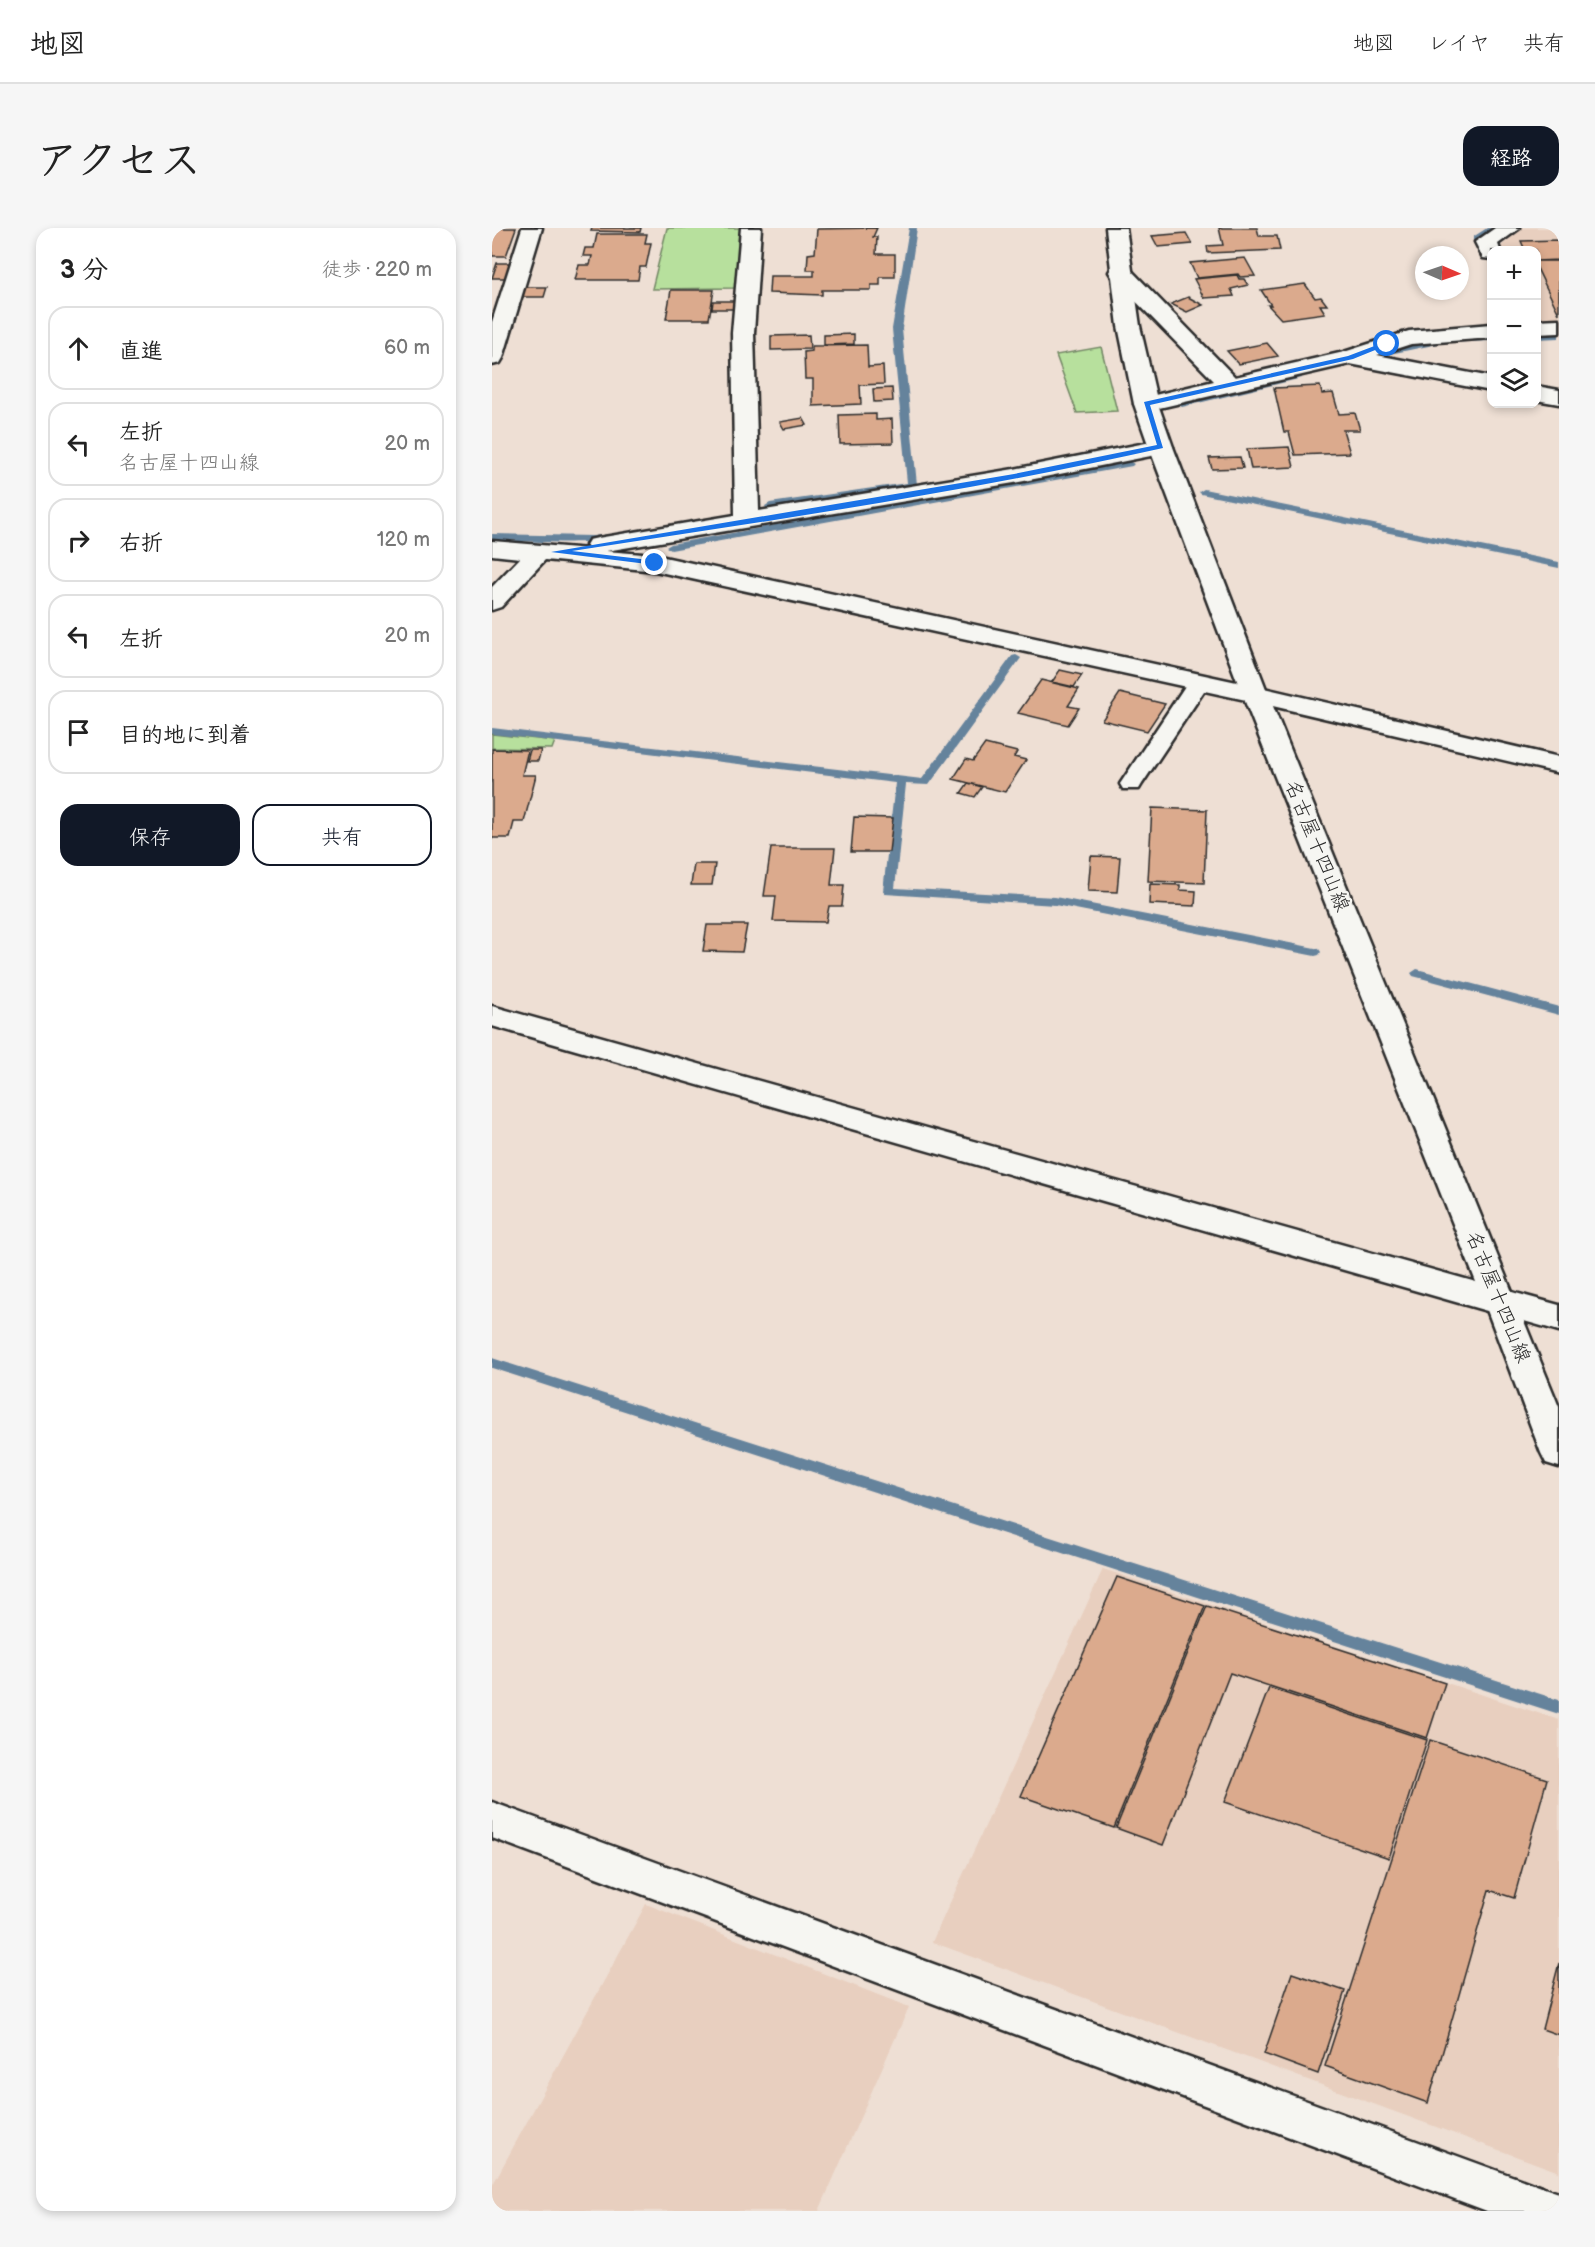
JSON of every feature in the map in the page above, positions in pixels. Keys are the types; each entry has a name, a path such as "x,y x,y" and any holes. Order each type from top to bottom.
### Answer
{"street":[{"path":"492,358 532,228"},
{"path":"747,522 743,333 752,228"},
{"name":"名古屋十四山線","path":"1116,228 1120,272 1146,404 1161,447 1255,694 1501,1302 1559,1453"},
{"path":"1488,246 1486,242 1510,228"},
{"path":"1120,272 1230,385"},
{"path":"1541,327 1559,327"},
{"path":"1146,404 1350,357 1408,338 1487,331"},
{"path":"1350,357 1487,383"},
{"path":"1541,394 1559,397"},
{"path":"492,602 548,552 747,522 1014,476 1161,447"},
{"path":"492,548 655,563 1255,694 1559,765"},
{"path":"492,1016 1559,1318"},
{"path":"492,1820 1547,2211"}],"lane":[{"path":"1131,784 1199,682"}],"shaded area":[{"path":"1523,228 1559,228 1559,321 1542,322 1541,320 1541,246 1501,246"},
{"path":"1103,1569 1559,1720 1559,2172 932,1942"},
{"path":"646,1904 909,2007 819,2211 492,2211 492,2186"}],"green space":[{"path":"667,228 741,228 737,288 652,289"},
{"path":"1101,347 1117,411 1077,413 1056,355"},
{"path":"492,734 555,741 552,749 492,748"}],"building":[{"path":"492,228 516,228 506,256 492,256"},
{"path":"592,228 641,228 640,232 591,231"},
{"path":"877,228 873,237 877,237 876,254 895,254 895,277 880,277 880,285 871,285 871,290 822,290 822,295 769,293 770,276 814,276 814,270 807,270 808,254 815,253 817,229"},
{"path":"1219,228 1257,228 1259,236 1277,236 1280,250 1208,253 1207,246 1223,245"},
{"path":"1186,233 1192,244 1158,247 1152,236"},
{"path":"597,234 647,234 645,243 651,243 646,267 640,267 638,280 575,280 579,265 590,265 592,256 583,256 585,248 594,248"},
{"path":"1559,240 1559,260 1541,261 1541,246 1523,246 1521,241"},
{"path":"1245,258 1255,276 1240,277 1238,274 1197,278 1190,263"},
{"path":"1541,261 1559,261 1559,314 1541,276"},
{"path":"497,263 518,263 513,278 492,278"},
{"path":"1237,275 1248,285 1231,289 1234,296 1204,298 1194,279"},
{"path":"1305,284 1315,298 1321,297 1327,305 1320,305 1325,313 1281,319 1268,305 1271,305 1261,290"},
{"path":"523,287 547,287 544,297 521,297"},
{"path":"671,290 714,290 709,319 666,319"},
{"path":"1188,297 1203,305 1187,312 1171,304"},
{"path":"713,301 735,301 734,309 712,309"},
{"path":"854,334 854,344 824,345 824,335"},
{"path":"809,335 810,349 771,350 771,336"},
{"path":"1267,343 1278,356 1239,364 1227,351"},
{"path":"867,345 868,367 883,366 884,384 860,385 861,404 813,406 813,379 805,379 804,352 812,351 812,346"},
{"path":"1320,386 1322,394 1333,393 1339,414 1355,413 1360,430 1343,430 1350,453 1295,455 1289,432 1284,432 1274,388"},
{"path":"892,388 893,401 874,402 873,389"},
{"path":"876,414 876,420 892,419 893,443 840,444 839,415"},
{"path":"803,418 807,425 784,429 780,422"},
{"path":"1289,447 1294,467 1251,469 1247,449"},
{"path":"1240,457 1243,468 1212,469 1209,458"},
{"path":"1060,670 1082,675 1074,687 1052,682"},
{"path":"1041,680 1079,689 1068,706 1079,708 1068,725 1018,713"},
{"path":"1120,693 1165,704 1147,731 1102,720"},
{"path":"985,744 1017,752 1014,757 1026,760 1005,792 953,779 966,759 973,761"},
{"path":"492,749 528,750 522,775 536,775 524,822 514,822 510,838 492,838"},
{"path":"530,750 541,750 538,761 527,761"},
{"path":"968,783 982,787 975,797 961,793"},
{"path":"1152,808 1207,810 1204,883 1148,881"},
{"path":"854,817 893,818 889,852 851,852"},
{"path":"771,848 835,848 831,885 844,885 842,906 829,906 826,922 773,921 776,896 764,896"},
{"path":"1091,856 1120,857 1117,892 1088,891"},
{"path":"694,864 715,864 712,885 691,885"},
{"path":"1150,884 1180,885 1180,890 1196,891 1195,906 1149,904"},
{"path":"707,925 747,925 742,952 703,951"},
{"path":"1117,1577 1205,1606 1114,1828 1021,1796"},
{"path":"1207,1606 1445,1683 1427,1738 1230,1673 1163,1845 1116,1828"},
{"path":"1269,1688 1427,1740 1389,1858 1225,1802"},
{"path":"1430,1740 1547,1779 1514,1898 1489,1890 1428,2103 1325,2066"},
{"path":"1559,1963 1559,2035 1542,2029"},
{"path":"1292,1973 1345,1991 1318,2074 1264,2054"}],"waterway":[{"path":"770,506 912,485 897,329 913,228"},
{"path":"1476,239 1493,228"},
{"path":"1541,336 1559,335"},
{"path":"1385,352 1443,340 1487,338"},
{"path":"1182,404 1299,376"},
{"path":"671,547 1129,464"},
{"path":"1204,492 1559,565"},
{"path":"494,537 593,539 610,537"},
{"path":"901,780 925,783 1016,658"},
{"path":"492,731 901,780"},
{"path":"901,780 889,891 1055,901 1315,952"},
{"path":"1417,973 1559,1011"},
{"path":"492,1363 1559,1707"}],"route":[{"path":"655,563 555,552 1014,476 1161,447 1146,404 1350,357 1387,344"}]}
